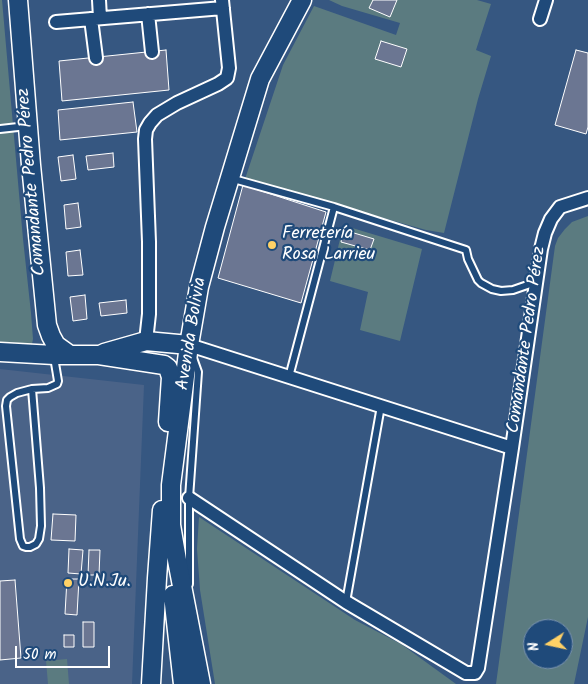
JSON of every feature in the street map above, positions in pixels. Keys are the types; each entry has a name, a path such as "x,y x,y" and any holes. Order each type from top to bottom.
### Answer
{"main road":[{"name":"Comandante Pedro Pérez","path":"18,0 47,325 62,355"},
{"name":"Avenida Bolivia","path":"201,684 171,525 172,485 189,345 199,287 229,178 260,80 302,0"},
{"path":"0,352 99,355 146,341 189,345"},
{"name":"Avenida Bolivia","path":"99,355 164,365 171,373 151,684"},
{"path":"171,525 170,565 183,684"}],"street":[{"path":"96,58 96,18 99,0"},
{"path":"540,19 546,0"},
{"path":"56,22 148,14 222,4 229,68 227,78 177,103 157,116 146,130 149,242 149,314 146,341"},
{"path":"148,14 152,52"},
{"name":"Comandante Pedro Pérez","path":"346,602 466,673 474,673 478,668 541,249 551,219 560,207 588,198"},
{"path":"189,345 512,448"},
{"path":"189,498 346,602"}],"lane":[{"path":"0,129 28,126"},
{"path":"229,178 334,207 466,250 478,280 492,288 501,291 513,290 536,282"},
{"path":"290,377 334,207"},
{"path":"189,345 198,372 189,498 188,563 191,638"},
{"path":"32,389 41,526 39,539 36,544 26,547 20,539 6,406 7,400 22,391 32,389 48,388 57,384 62,355"},
{"path":"346,602 381,406"}],"shaded area":[{"name":"U.N.Ju.","path":"0,369 144,385 132,684 0,684"}],"green space":[{"path":"0,0 2,0 31,313 32,344 0,342"},
{"path":"329,0 477,0 491,4 476,50 491,56 478,99 444,233 426,230 245,179 283,65 314,6 396,35 400,23 342,6"},
{"path":"588,216 588,617 574,684 496,684 555,246 565,229 572,222"},
{"path":"349,227 422,249 400,341 360,330 368,292 330,281 342,231"},
{"path":"199,517 355,620 401,644 456,684 215,684 200,590 197,549"},
{"path":"67,659 69,684 48,684 46,661"}],"building":[{"path":"373,0 397,0 390,17 369,8"},
{"path":"381,41 407,49 401,67 375,59"},
{"path":"166,50 169,90 62,101 59,61"},
{"path":"576,50 588,53 588,127 586,134 555,125"},
{"path":"133,102 137,132 60,140 58,110"},
{"path":"113,153 114,167 88,170 86,156"},
{"path":"73,155 76,179 61,181 58,157"},
{"name":"Ferretería Rosa Larrieu","path":"243,185 326,212 301,303 218,278"},
{"path":"78,203 81,227 66,229 64,205"},
{"path":"344,230 374,239 370,250 341,242"},
{"path":"80,250 83,275 68,276 66,252"},
{"path":"85,295 87,319 73,321 70,297"},
{"path":"126,300 127,313 101,316 99,303"},
{"path":"53,514 76,515 75,541 51,540"},
{"path":"69,549 83,550 81,574 68,573"},
{"path":"89,550 100,550 99,575 88,575"},
{"path":"67,579 79,579 77,615 65,614"},
{"path":"15,580 21,658 0,660 0,581"},
{"path":"83,622 94,622 94,647 83,647"},
{"path":"64,635 74,635 74,647 64,647"}],"place":[{"name":"Ferretería Rosa Larrieu","path":"272,245"},
{"name":"U.N.Ju.","path":"68,583"}]}
